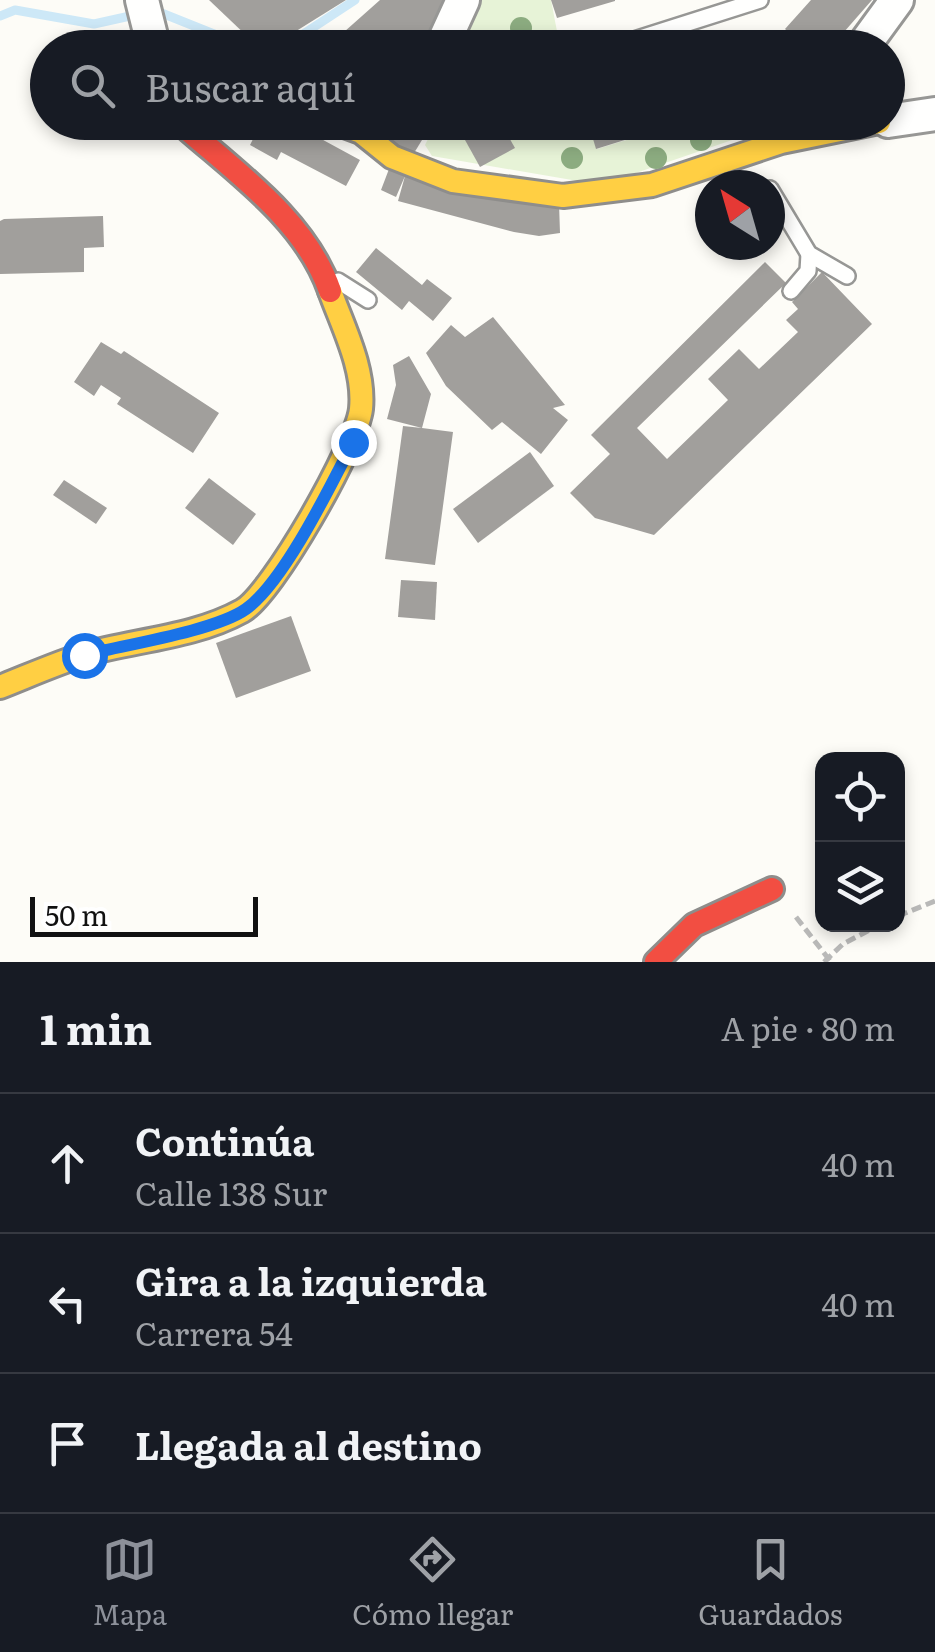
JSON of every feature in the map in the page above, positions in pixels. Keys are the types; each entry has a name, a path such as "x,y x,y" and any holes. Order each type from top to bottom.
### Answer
{"street":[{"path":"875,30 897,0"},
{"path":"450,30 461,6"},
{"path":"905,118 935,114"},
{"path":"0,686 84,655 200,627 246,610 353,442 361,408 360,376 323,271 283,214 200,140"},
{"path":"368,140 392,156 453,181 563,196 652,185 748,153 773,140"},
{"path":"656,962 670,944 710,911 772,888"}],"lane":[{"path":"666,30 760,0"},
{"path":"748,153 758,170"},
{"path":"785,214 809,254 846,276"},
{"path":"288,253 368,300"},
{"path":"791,291 808,271 809,254"}],"path":[{"path":"772,888 828,960 869,932"},
{"path":"905,913 935,900"}],"green space":[{"path":"468,0 551,0 557,30 466,30 463,12"},
{"path":"428,140 594,140 597,149 626,140 732,140 601,185 432,156 425,145"}],"building":[{"path":"209,0 346,0 298,30 241,30"},
{"path":"380,0 452,0 437,30 346,30"},
{"path":"551,0 615,0 615,1 557,18"},
{"path":"811,0 872,0 846,30 785,29"},
{"path":"252,140 323,140 360,160 346,186 281,152 277,160 250,145"},
{"path":"393,140 422,140 411,158 389,145"},
{"path":"465,140 510,140 515,148 480,167"},
{"path":"593,140 625,140 596,149"},
{"path":"389,169 559,203 560,233 539,236 514,232 398,201 405,176 396,197 381,190"},
{"path":"103,216 104,247 84,248 84,272 0,274 0,221"},
{"path":"376,248 422,285 427,279 452,298 433,321 409,301 402,310 356,272"},
{"path":"765,262 786,283 637,428 667,459 728,400 708,379 739,349 759,369 798,332 786,320 798,309 792,302 822,272 872,324 654,535 595,518 570,493 610,454 591,435"},
{"path":"493,317 565,405 553,408 568,420 541,454 502,422 492,430 446,386 426,353 451,325 465,337"},
{"path":"101,342 121,354 124,351 219,413 193,453 117,404 121,398 101,385 94,396 74,382"},
{"path":"409,356 431,394 422,428 387,419 396,385 393,365"},
{"path":"403,426 453,432 435,565 385,559"},
{"path":"530,452 554,486 478,543 453,509"},
{"path":"209,478 256,514 233,545 185,508"},
{"path":"64,480 107,508 96,524 53,495"},
{"path":"401,580 437,582 435,620 398,617"},
{"path":"291,616 311,671 236,698 216,643"}],"waterway":[{"path":"309,30 355,0"},
{"path":"0,16 15,10 94,24 139,14"},
{"path":"154,10 204,30"}],"traffic: slow":[{"path":"371,140 392,157 453,181 563,196 652,185 791,140"},
{"path":"0,687 86,654 205,627 242,611 256,599 292,550 330,485 361,409 360,379 330,291"}],"traffic: jam":[{"path":"200,140 286,219 319,265 330,291"},
{"path":"656,962 694,925 772,889"}],"route":[{"path":"84,655 200,627 246,610 271,581 305,529 353,442"}]}
